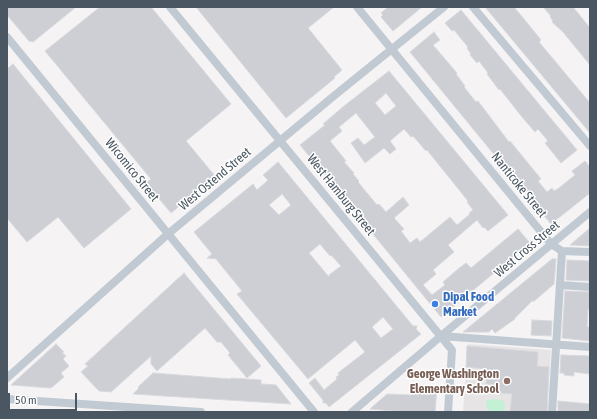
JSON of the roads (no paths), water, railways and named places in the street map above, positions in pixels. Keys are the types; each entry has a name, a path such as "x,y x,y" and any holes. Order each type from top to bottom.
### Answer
{"street":[{"name":"West Hamburg Street","path":"170,7 452,350 448,412"},
{"name":"Nanticoke Street","path":"357,7 552,244 562,251"},
{"name":"West Ostend Street","path":"7,378 168,234 280,140 444,7"},
{"path":"473,7 590,146"},
{"name":"Wicomico Street","path":"7,37 314,412"},
{"name":"West Cross Street","path":"352,412 590,212"},
{"path":"552,412 562,251 590,252"},
{"path":"560,285 590,287"},
{"path":"441,336 590,347"},
{"path":"7,399 201,412"}],"place":[{"name":"Dipal Food Market","path":"435,304"},
{"name":"George Washington Elementary School","path":"507,381"}]}
